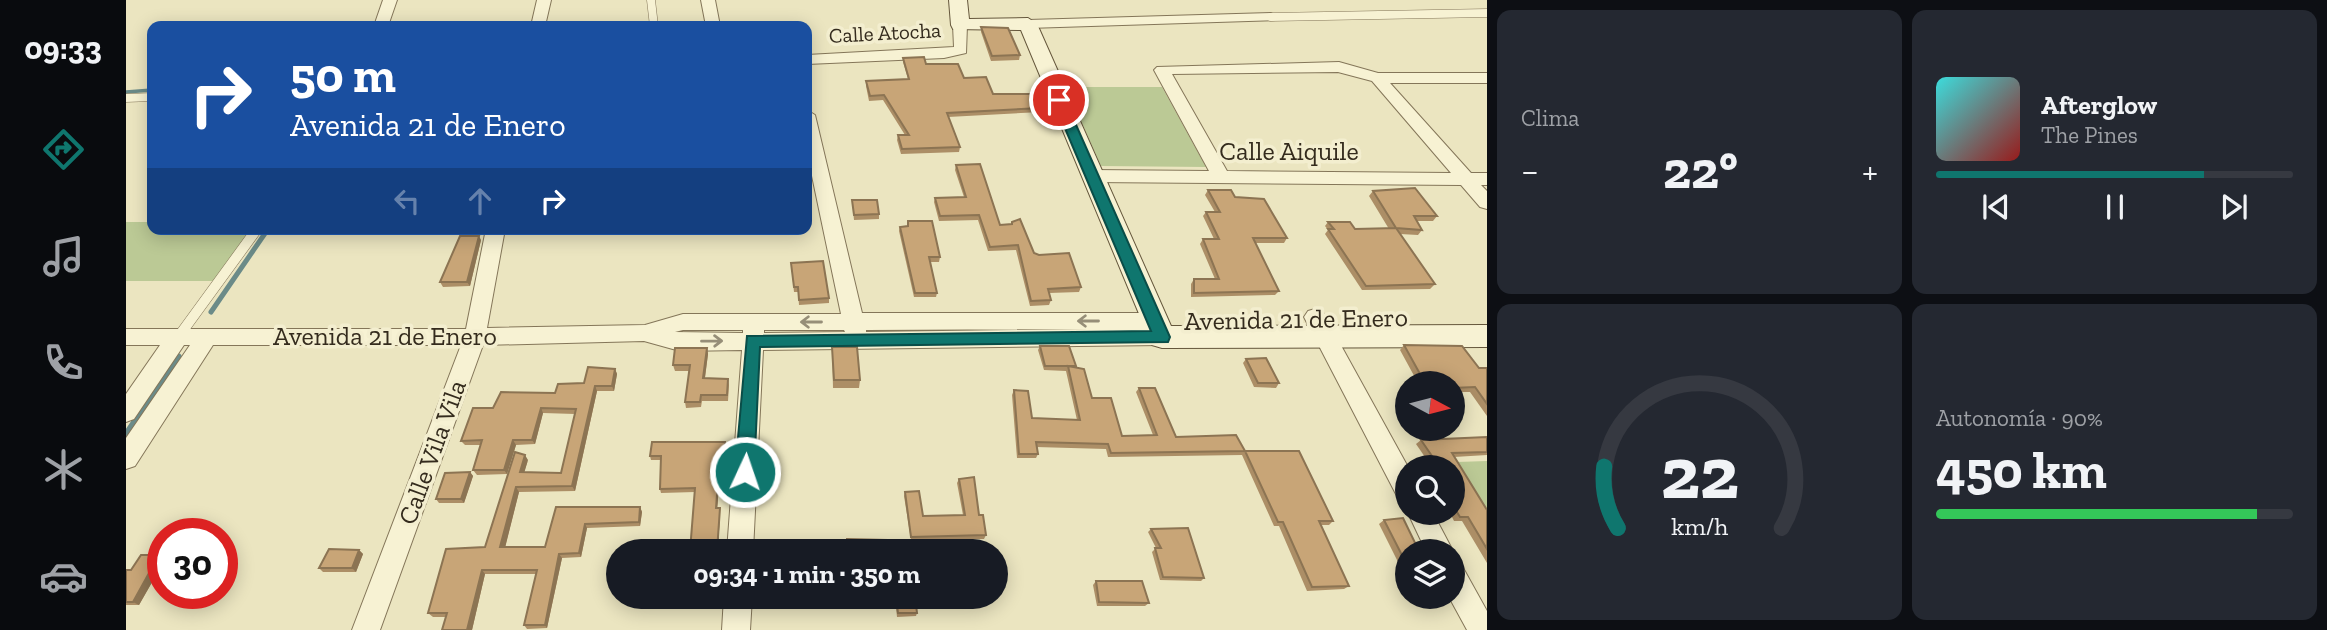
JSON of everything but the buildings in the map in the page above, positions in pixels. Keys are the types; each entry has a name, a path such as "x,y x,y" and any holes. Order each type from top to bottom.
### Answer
{"street":[{"path":"383,21 390,0"},
{"path":"539,21 544,0"},
{"path":"708,0 712,21"},
{"path":"957,0 960,25"},
{"name":"Calle Atocha","path":"812,60 944,54 961,50 960,25 1271,17"},
{"path":"1028,24 1159,329"},
{"path":"1221,177 1162,70 1339,67 1377,78 1487,78"},
{"path":"1377,78 1487,203"},
{"path":"812,138 855,331"},
{"name":"Calle Aiquile","path":"1091,176 1487,179"},
{"name":"Calle Vila Vila","path":"366,630 475,337 495,235"},
{"name":"Avenida 21 de Enero","path":"126,337 475,337 645,333 680,342 753,332 1320,326 1487,317"},
{"path":"1320,326 1395,467"},
{"name":"Avenida 21 de Enero","path":"1320,326 1487,336"},
{"path":"741,539 753,332"},
{"path":"126,412 179,336"},
{"path":"126,458 208,336"},
{"path":"1465,599 1482,630"},
{"path":"736,630 737,609"}],"lane":[{"path":"651,0 653,21"},
{"name":"Calle Atocha","path":"1271,17 1487,13"},
{"path":"126,98 147,97"},
{"path":"179,336 253,235"}],"green space":[{"path":"1066,87 1162,87 1206,167 1101,166"},
{"path":"126,222 147,222 147,235 248,235 213,281 126,281"},
{"path":"1487,461 1487,514 1465,476 1465,462"}],"waterway":[{"path":"126,92 147,90"},
{"path":"211,312 264,235"},
{"path":"171,368 179,356"},
{"path":"126,434 172,366"}],"route":[{"path":"745,472 752,341 1162,337 1059,100"}]}
